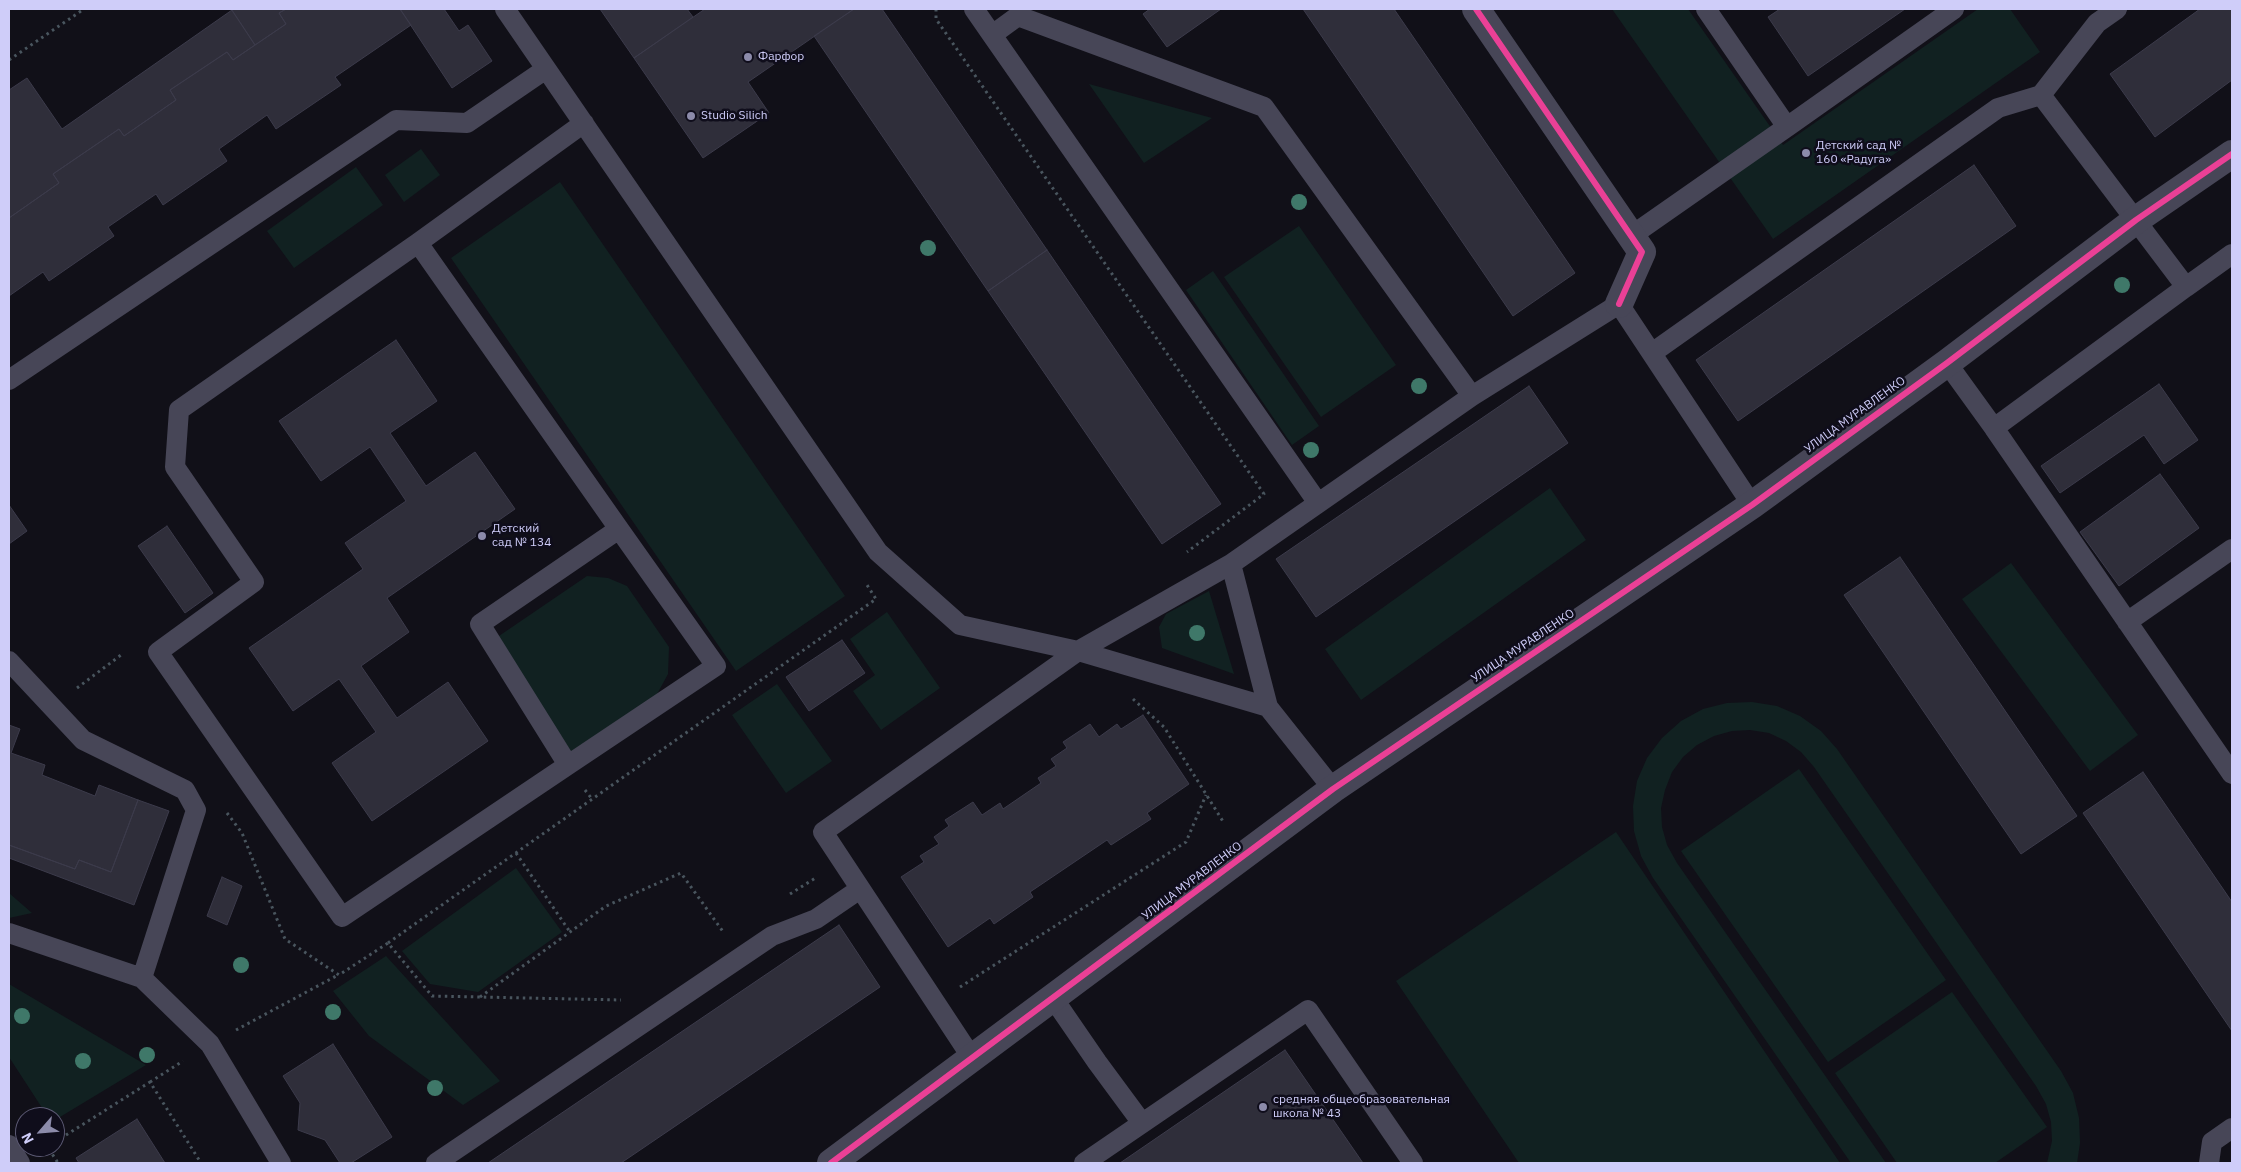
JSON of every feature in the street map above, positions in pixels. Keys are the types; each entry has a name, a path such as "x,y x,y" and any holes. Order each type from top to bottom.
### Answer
{"street":[{"path":"1476,9 1642,252 1619,304"},
{"name":"УЛИЦА МУРАВЛЕНКО","path":"831,1163 1333,789 1752,505 1947,363 2136,220 2232,154"}],"lane":[{"path":"505,9 878,552 960,625 1078,651 1268,707"},
{"path":"974,9 1318,503"},
{"path":"1706,9 1787,127"},
{"path":"1631,236 1954,9"},
{"path":"1652,353 1998,108 2041,95 2097,23 2117,9"},
{"path":"992,35 1018,16 1264,106 1472,396"},
{"path":"9,380 396,120 466,124 546,69"},
{"path":"2041,95 2186,287"},
{"path":"415,246 418,243 619,529 716,666 342,917 158,652 254,582 175,467 179,410 415,246 584,123"},
{"path":"1994,428 2232,254"},
{"path":"972,1058 823,832 1078,651 1231,564 1472,396 1619,304 1752,505"},
{"path":"1947,363 1994,428 2232,774"},
{"path":"568,765 480,624 619,529"},
{"path":"2127,622 2232,549"},
{"path":"1231,564 1268,707 1333,789"},
{"path":"9,661 83,740 185,790 196,810 142,978"},
{"path":"436,1163 772,936 816,919 860,889"},
{"path":"9,933 142,978 210,1044 280,1163"},
{"path":"1054,998 1089,1052 1142,1122"},
{"path":"1084,1163 1308,1010 1413,1163"},
{"path":"2209,1163 2212,1142 2232,1128"},
{"path":"9,1145 20,1163"}],"path":[{"path":"9,60 84,9"},
{"path":"936,9 936,19 1264,494 1186,553"},
{"path":"82,695 76,687 121,654"},
{"path":"1128,695 1164,727 1224,823"},
{"path":"954,980 959,988 1186,842 1206,795"},
{"path":"225,810 242,833 285,939 339,975"},
{"path":"516,853 570,932"},
{"path":"788,896 841,861"},
{"path":"479,997 606,906 681,873 727,937"},
{"path":"65,1136 210,1044 339,975 388,943 432,996 622,1000"},
{"path":"150,1082 201,1163"}],"shaded area":[{"path":"1612,9 1688,9 1783,145 1978,9 2010,9 2040,52 1773,239"},
{"path":"1089,84 1212,118 1144,163"},
{"path":"421,149 440,175 404,202 385,175"},
{"path":"356,167 383,205 294,268 267,231"},
{"path":"560,182 845,596 736,671 451,258"},
{"path":"1299,226 1396,365 1321,417 1224,277"},
{"path":"1213,271 1319,426 1292,445 1186,290"},
{"path":"1550,488 1586,540 1361,700 1325,649"},
{"path":"2011,563 2138,735 2090,771 1962,599"},
{"path":"587,576 608,578 627,586 669,647 668,674 656,696 572,753 496,638"},
{"path":"1209,591 1234,674 1162,648 1159,627 1166,614"},
{"path":"887,612 940,688 881,730 853,691 875,675 850,639"},
{"path":"777,684 832,761 786,793 732,715"},
{"path":"1752,702 1777,706 1800,716 1821,731 1837,749 2061,1071 2073,1093 2079,1118 2080,1143 2077,1163 2047,1163 2052,1141 2051,1122 2046,1104 2036,1086 1814,767 1801,752 1786,741 1769,733 1750,730 1732,731 1714,736 1697,745 1683,757 1672,772 1661,808 1662,827 1667,845 1677,863 1886,1163 1851,1163 1653,878 1641,856 1634,831 1633,806 1637,781 1647,758 1662,738 1681,721 1703,709 1727,703"},
{"path":"1799,769 1946,980 1828,1062 1681,851"},
{"path":"1616,832 1840,1163 1519,1163 1396,981"},
{"path":"516,868 562,932 478,992 430,984 402,951"},
{"path":"9,893 32,913 9,918"},
{"path":"386,956 500,1081 463,1105 369,1036 333,991"},
{"path":"9,984 146,1065 65,1114 65,1107 42,1107 9,1057"},
{"path":"1952,992 2047,1127 1995,1163 1897,1163 1835,1073"}],"building":[{"path":"231,9 286,9 279,13 286,24 255,45"},
{"path":"286,9 400,9 411,25 335,77 341,85 276,129 267,115 219,149 227,161 163,205 156,194 108,227 114,236 49,281 43,272 9,296 9,218 59,183 53,174 119,129 124,136 176,100 170,90 227,52 233,60 286,24 279,13"},
{"path":"400,9 444,9 459,31 468,25 492,61 452,88"},
{"path":"600,9 687,9 693,17 634,58"},
{"path":"705,9 854,9 748,82 769,113 703,158 634,58"},
{"path":"854,9 882,9 1047,250 988,291 814,36"},
{"path":"1150,9 1221,9 1167,47 1143,14"},
{"path":"1303,9 1394,9 1575,273 1513,316"},
{"path":"1780,9 1905,9 1808,76 1768,17"},
{"path":"2200,9 2232,9 2232,80 2155,137 2110,74"},
{"path":"232,10 255,45 233,60 227,52 170,90 176,100 124,136 119,129 53,174 59,183 9,218 9,90 27,78 62,129"},
{"path":"1974,165 2016,226 1738,421 1696,360"},
{"path":"1047,250 1221,504 1162,544 988,291"},
{"path":"396,340 437,401 390,433 426,486 475,452 515,509 387,598 409,632 361,666 397,718 448,682 488,741 372,821 332,763 376,732 339,679 293,711 249,648 363,569 345,543 406,501 370,447 321,481 279,421"},
{"path":"2159,384 2198,440 2164,464 2144,435 2060,493 2041,466"},
{"path":"1529,386 1568,443 1316,617 1276,559"},
{"path":"2160,474 2199,528 2119,586 2080,532"},
{"path":"9,505 27,531 9,544"},
{"path":"167,526 213,593 185,613 138,546"},
{"path":"1900,557 2077,816 2021,854 1844,595"},
{"path":"842,640 865,673 809,711 786,677"},
{"path":"1143,715 1189,784 1147,813 1151,819 1111,845 1107,840 1030,892 1033,897 994,924 990,918 948,947 901,877 924,862 920,856 939,844 934,837 949,826 945,820 973,802 982,815 1000,803 1003,809 1041,783 1038,778 1056,766 1051,759 1067,748 1063,742 1090,724 1099,737 1117,724 1121,729"},
{"path":"9,725 20,729 11,753 45,765 42,775 95,796 99,785 138,800 111,872 79,860 75,869 9,845"},
{"path":"2143,772 2232,902 2232,1031 2083,813"},
{"path":"138,800 169,811 134,905 9,858 9,845 75,869 79,860 111,872"},
{"path":"222,877 242,886 227,925 207,916"},
{"path":"839,925 880,987 621,1163 488,1163"},
{"path":"333,1044 392,1137 351,1163 340,1163 325,1140 298,1130 300,1103 283,1076"},
{"name":"средняя общеобразовательная школа № 43","path":"1285,1050 1363,1163 1120,1163"},
{"path":"137,1119 165,1163 79,1163 76,1158"}],"cycle path":[{"path":"1476,9 1642,252 1619,304"},
{"path":"831,1163 1333,789 1752,505 1947,363 2136,220 2232,154"}],"place":[{"name":"Фарфор","path":"748,57"},
{"name":"Studio Silich","path":"691,116"},
{"name":"Детский сад № 160 «Радуга»","path":"1806,153"},
{"name":"Детский сад № 134","path":"482,536"},
{"name":"средняя общеобразовательная школа № 43","path":"1263,1107"}]}
